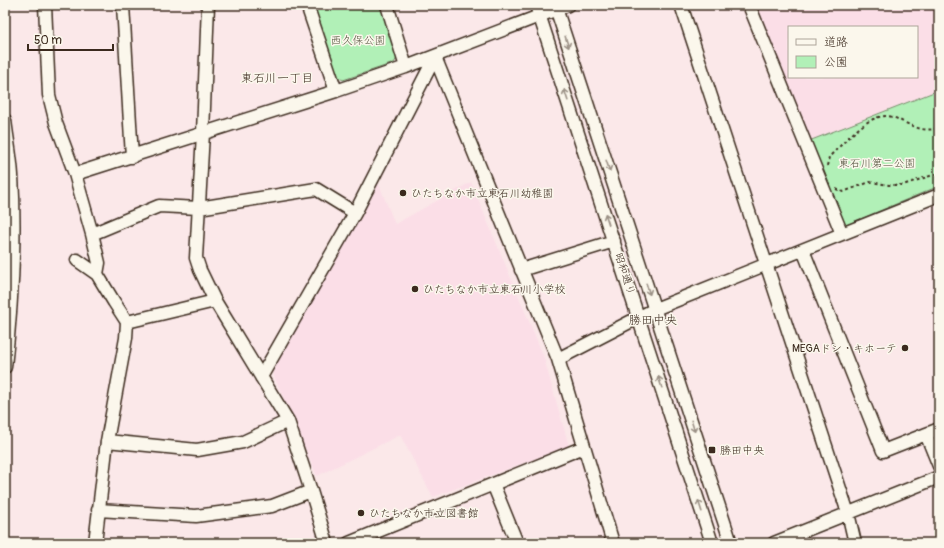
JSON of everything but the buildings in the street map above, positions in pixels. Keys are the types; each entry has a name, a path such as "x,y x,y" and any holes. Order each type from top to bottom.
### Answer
{"street":[{"path":"45,5 49,95 56,123 75,174 92,234 99,263 97,274"},
{"path":"123,5 132,157"},
{"path":"208,5 196,258 215,301 288,421 327,543"},
{"path":"307,5 336,91"},
{"path":"387,5 406,67"},
{"path":"75,174 336,91 435,57 538,11 568,5"},
{"path":"681,5 848,513 855,543"},
{"path":"749,5 842,234"},
{"name":"昭和通り","path":"556,7 731,543"},
{"name":"昭和通り","path":"538,11 712,543"},
{"path":"261,377 355,213 435,57"},
{"path":"435,57 558,359 613,543"},
{"path":"5,120 12,174 14,218 14,261 5,367"},
{"path":"92,234 159,206 199,208 316,189 355,213"},
{"path":"558,359 655,309 939,194"},
{"path":"521,270 614,241"},
{"path":"803,250 883,451 939,429"},
{"path":"77,260 97,274 127,322 126,338 107,440 95,543"},
{"path":"127,322 215,301"},
{"path":"107,440 197,450 243,442 288,421"},
{"path":"926,434 939,466"},
{"path":"349,543 584,447"},
{"path":"774,543 939,477"},
{"path":"493,484 517,543"},
{"path":"98,510 196,516 272,506 311,491"}],"path":[{"path":"826,170 829,157 866,122 874,118 885,116 892,117 920,129 929,130 939,128"},
{"path":"835,188 842,192 870,182 889,185 903,184 939,173"}],"shaded area":[{"path":"756,5 939,5 939,90 809,141"},
{"name":"ひたちなか市立東石川小学校","path":"376,177 395,224 471,182 543,355 569,446 433,497 400,435 317,476 270,367"}],"green space":[{"name":"西久保公園","path":"312,5 380,5 397,58 394,63 343,80 336,76"},
{"name":"東石川第二公園","path":"939,90 939,186 846,225 840,224 809,141"}],"place":[{"name":"ひたちなか市立東石川幼稚園","path":"403,193"},
{"name":"ひたちなか市立東石川小学校","path":"415,289"},
{"name":"MEGAドン・キホーテ","path":"905,348"},
{"name":"勝田中央","path":"712,450"},
{"name":"ひたちなか市立図書館","path":"361,513"}],"district":[{"name":"東石川一丁目","path":"277,78"},
{"name":"勝田中央","path":"653,320"}]}
